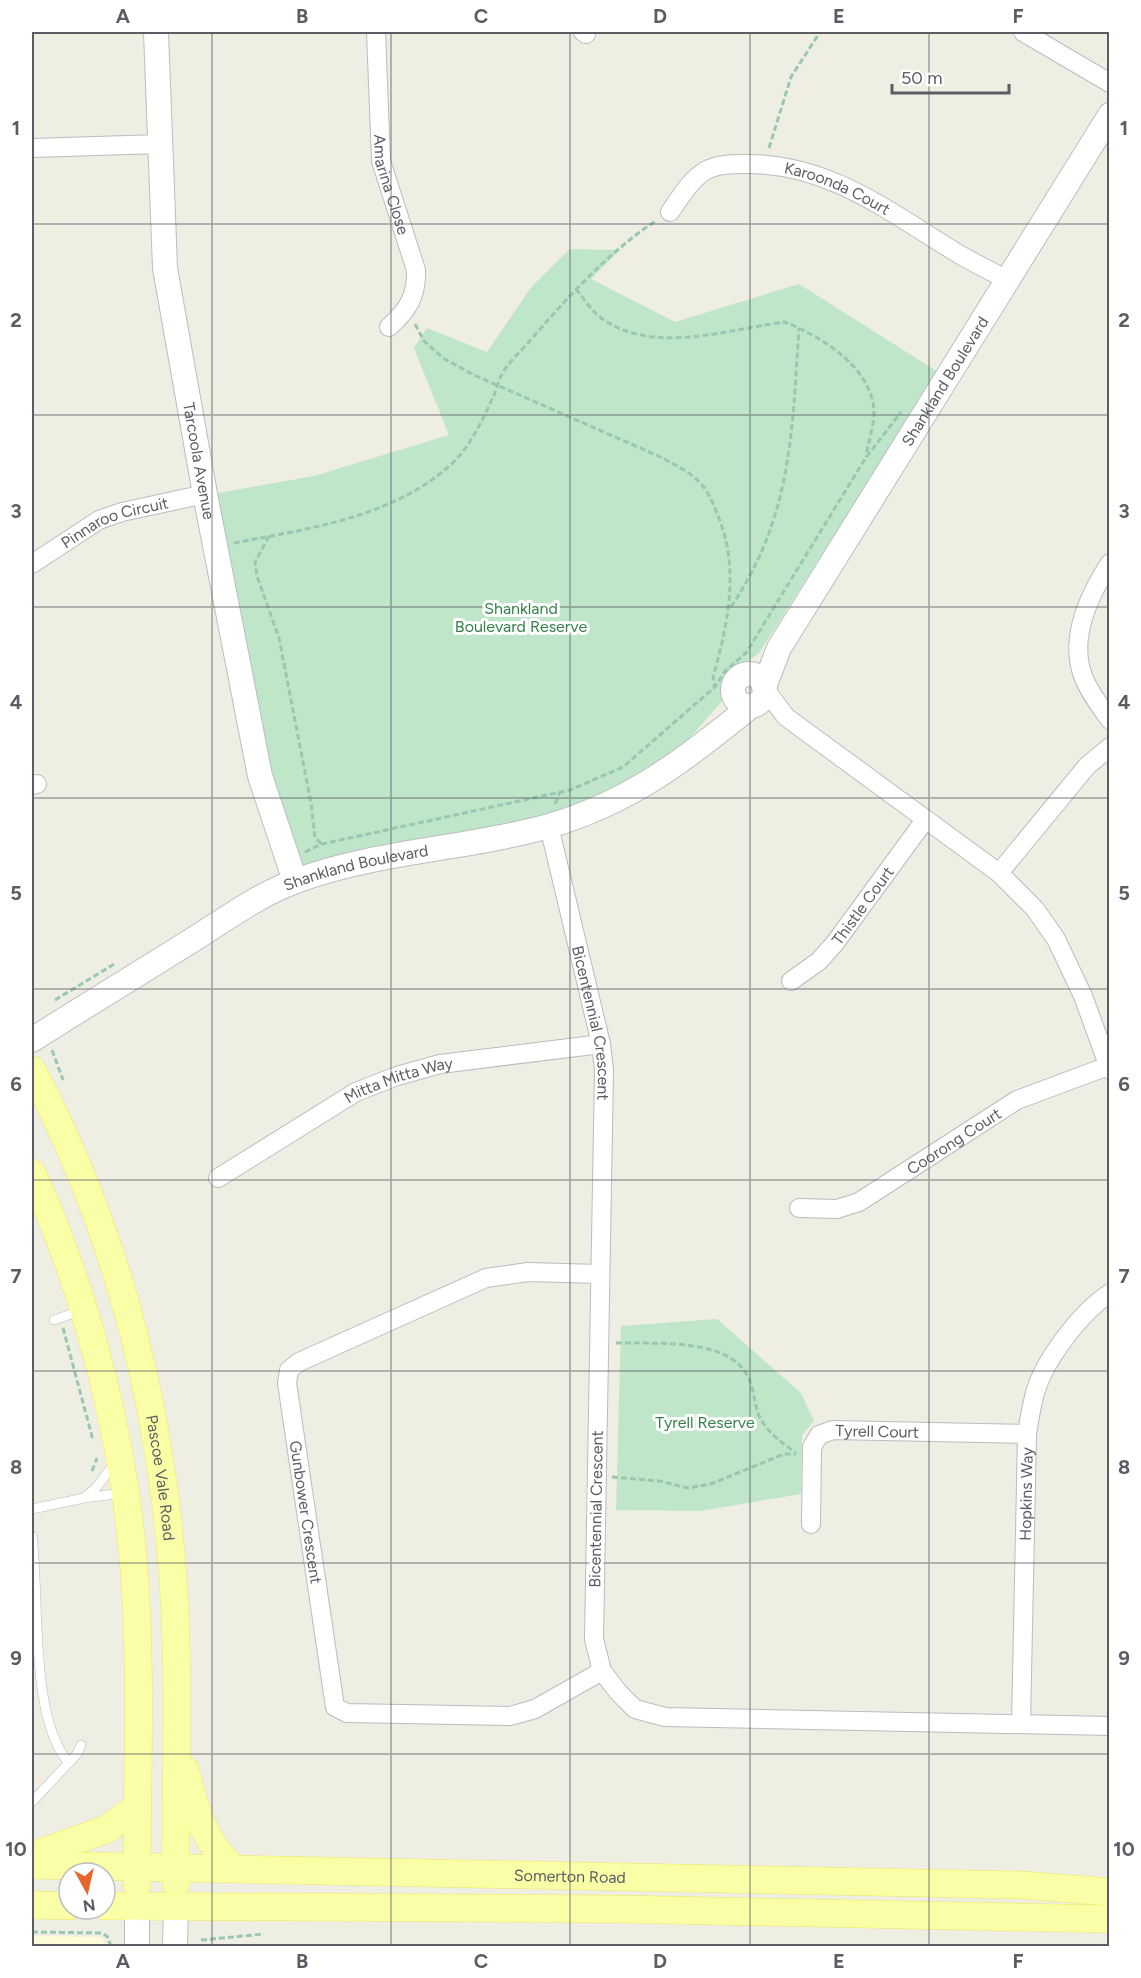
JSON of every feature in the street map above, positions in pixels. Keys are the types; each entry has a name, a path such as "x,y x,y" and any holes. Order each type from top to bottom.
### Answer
{"main road":[{"name":"Pascoe Vale Road","path":"32,1070 86,1188 115,1267 146,1376 160,1459 172,1555 176,1621 176,1906"},
{"path":"32,1173 65,1316 108,1465 136,1598 137,1907"},
{"path":"108,1465 144,1484 160,1459"},
{"path":"176,1737 206,1836 220,1857 234,1869"},
{"path":"32,1860 40,1853 107,1829 137,1807"},
{"name":"Somerton Road","path":"32,1866 1012,1884 1110,1892"},
{"path":"32,1905 57,1906"},
{"name":"Somerton Road","path":"117,1906 654,1909 1110,1919"}],"street":[{"name":"Tarcoola Avenue","path":"156,32 165,268 205,494 260,776 292,871"},
{"name":"Amarina Close","path":"376,32 381,161 416,270 417,287 407,309 386,329"},
{"path":"1023,32 1110,83"},
{"name":"Shankland Boulevard","path":"32,1040 245,908 292,871 343,868 549,826 610,804 658,778 701,746 747,692 779,648 1110,115"},
{"path":"32,148 160,144"},
{"name":"Karoonda Court","path":"670,212 694,178 707,170 731,164 764,164 812,172 872,198 962,256 1007,280"},
{"name":"Pinnaroo Circuit","path":"32,564 99,520 122,512 205,494"},
{"path":"1110,563 1089,598 1079,640 1083,675 1110,720"},
{"path":"747,692 786,717 999,873 1035,909 1056,939 1083,996 1109,1068"},
{"path":"999,873 1087,766 1110,747"},
{"name":"Thistle Court","path":"791,981 819,961 835,943 925,820"},
{"name":"Bicentennial Crescent","path":"549,826 601,1044 604,1070 594,1639 602,1671 635,1709 665,1717 1110,1726"},
{"name":"Mitta Mitta Way","path":"218,1178 356,1092 397,1076 440,1064 601,1044"},
{"name":"Coorong Court","path":"799,1208 837,1209 859,1202 1017,1100 1109,1068"},
{"name":"Gunbower Crescent","path":"600,1274 528,1272 486,1278 299,1362 289,1370 287,1383 331,1696 335,1707 347,1713 510,1716 535,1709 602,1671"},
{"name":"Hopkins Way","path":"1021,1724 1027,1434 1034,1394 1055,1354 1078,1319 1110,1293"},
{"name":"Tyrell Court","path":"805,1454 819,1435 833,1430 1027,1434"},
{"path":"805,1454 811,1524"},
{"path":"176,1906 182,1943"},
{"path":"137,1907 137,1947"}],"lane":[{"path":"84,1498 108,1465"},
{"path":"32,1509 84,1498 96,1488 108,1465"},
{"path":"32,1536 41,1687 52,1736 59,1752 69,1763"},
{"path":"32,1799 69,1763 81,1745"}],"path":[{"path":"764,164 791,77 820,32"},
{"path":"215,547 323,526 379,507 411,492 448,468 468,445 502,374 576,289 631,237 670,212"},
{"path":"576,289 602,319 623,330 666,338 691,338 785,322 799,328 839,354 861,374 870,390 874,414 866,459"},
{"path":"407,309 423,341 443,358 498,386 663,458 693,476 703,486 724,530 730,568 730,609 713,677 747,692"},
{"path":"730,609 750,579 768,541 782,493 793,429 799,328"},
{"path":"747,692 724,671 746,653 866,459 905,406"},
{"path":"269,536 255,562 257,576 279,638 311,803 315,838 322,844"},
{"path":"292,871 322,844 570,790 623,767 747,692"},
{"path":"65,1316 86,1421 108,1465"},
{"path":"599,1343 707,1347 730,1360 748,1376 759,1417 778,1440 805,1454"},
{"path":"596,1476 659,1480 688,1488 711,1484 784,1454 805,1454"},
{"path":"97,1459 108,1465 91,1475 97,1459"},
{"path":"32,1932 102,1933 115,1937"},
{"path":"182,1943 264,1934"},
{"path":"107,1936 111,1947"},
{"path":"200,1947 201,1940"}],"shaded area":[{"path":"32,1936 101,1937 106,1946 32,1946"}],"green space":[{"name":"Shankland Boulevard Reserve","path":"570,249 620,250 591,279 675,322 799,284 938,372 759,653 730,674 722,701 688,740 650,772 563,811 316,866 304,865 295,857 267,774 213,494 314,476 449,435 414,348 427,328 487,352 532,286"},
{"name":"Tyrell Reserve","path":"717,1319 801,1393 814,1421 802,1435 801,1494 700,1511 616,1510 621,1326"}]}
